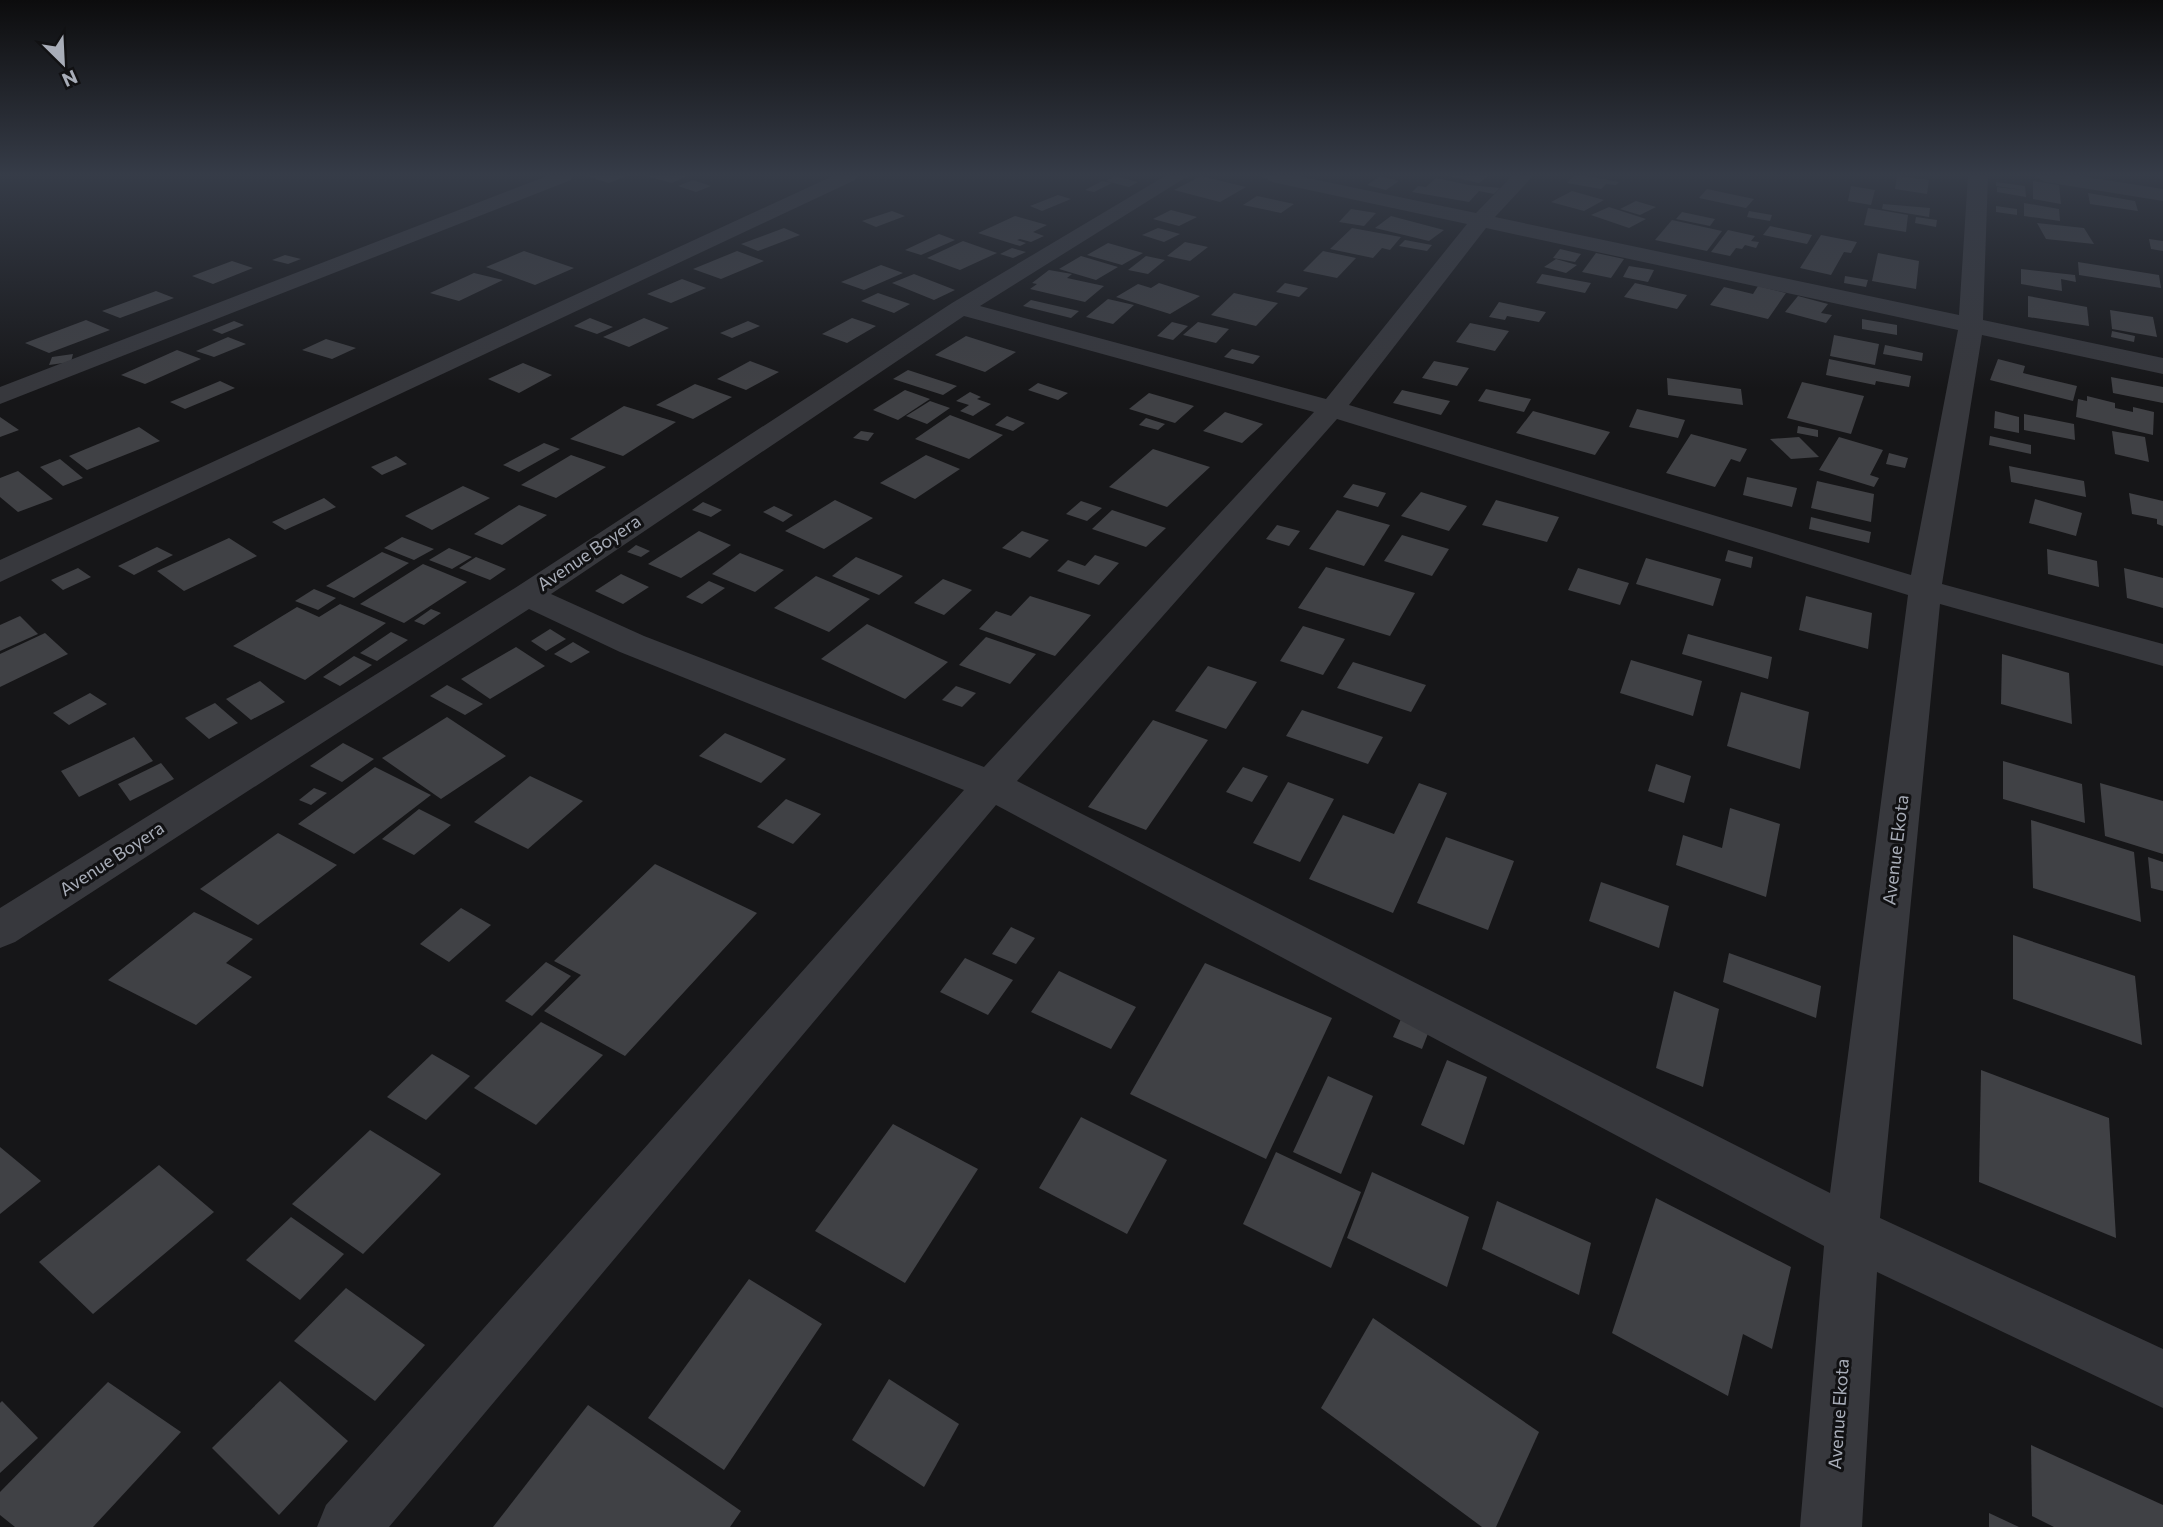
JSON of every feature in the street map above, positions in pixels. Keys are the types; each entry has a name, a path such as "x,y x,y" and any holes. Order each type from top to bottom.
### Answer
{"street":[{"path":"0,396 381,247"},
{"path":"0,572 695,247"},
{"name":"Avenue Boyera","path":"0,930 527,595 960,308 1060,247"},
{"path":"348,1527 991,785 1332,409 1460,247"},
{"path":"1606,247 2163,366"},
{"name":"Avenue Ekota","path":"1831,1527 1852,1231 1926,590 1971,327 1975,247"},
{"path":"960,308 1332,409 1926,590 2163,655"},
{"path":"527,595 632,644 991,785 1852,1231 2163,1379"}],"building":[{"path":"749,247 768,247 758,251"},
{"path":"911,247 939,247 921,255 905,250"},
{"path":"950,247 981,247 997,253 960,270 927,258"},
{"path":"1101,247 1123,247 1143,253 1122,265 1087,255"},
{"path":"1178,247 1208,247 1190,261 1167,256"},
{"path":"1392,247 1390,250 1382,248 1373,258 1330,249"},
{"path":"1406,247 1430,247 1427,251"},
{"path":"1689,247 1710,247 1707,251"},
{"path":"1715,247 1743,247 1736,248 1730,256 1711,252"},
{"path":"1813,247 1854,247 1851,253 1844,252 1831,275 1800,268"},
{"path":"2163,247 2163,251 2151,249"},
{"path":"1012,248 1026,252 1013,258 1000,254"},
{"path":"1560,249 1581,254 1575,262 1553,258"},
{"path":"524,251 574,268 535,285 486,267"},
{"path":"737,251 764,261 721,279 693,269"},
{"path":"1323,251 1356,258 1337,278 1303,271"},
{"path":"1596,253 1624,259 1611,278 1582,272"},
{"path":"1878,253 1919,261 1916,289 1872,281"},
{"path":"285,255 301,259 288,264 272,260"},
{"path":"1081,256 1118,267 1096,280 1059,269"},
{"path":"1146,256 1165,260 1148,274 1128,270"},
{"path":"1556,259 1577,265 1566,273 1544,267"},
{"path":"232,261 253,268 213,284 192,276"},
{"path":"2078,262 2159,275 2161,288 2079,275"},
{"path":"881,265 903,273 864,290 841,282"},
{"path":"1629,266 1654,270 1648,282 1623,277"},
{"path":"2021,269 2075,275 2076,282 2061,279 2062,291 2021,284"},
{"path":"1049,270 1072,274 1067,278 1104,286 1085,302 1030,289 1037,284 1032,283"},
{"path":"474,273 503,280 459,301 430,293"},
{"path":"914,274 955,290 934,300 892,283"},
{"path":"1542,274 1591,283 1585,293 1536,283"},
{"path":"1845,276 1868,280 1866,287 1844,283"},
{"path":"682,279 706,288 671,303 647,294"},
{"path":"1159,283 1200,296 1170,314 1116,297 1138,284 1151,288"},
{"path":"1285,283 1308,288 1299,297 1276,292"},
{"path":"1635,283 1687,295 1677,309 1624,297"},
{"path":"1758,286 1786,293 1768,319 1710,305 1724,287 1753,294"},
{"path":"156,291 174,298 120,318 102,311"},
{"path":"878,293 910,304 894,313 861,301"},
{"path":"1234,293 1278,303 1256,326 1211,315"},
{"path":"1798,296 1828,304 1821,313 1832,315 1826,323 1785,312"},
{"path":"2028,296 2087,307 2089,326 2028,317"},
{"path":"1108,299 1134,305 1113,324 1086,317"},
{"path":"1031,300 1079,311 1071,318 1023,306"},
{"path":"1499,302 1546,312 1539,322 1507,316 1505,320 1489,317"},
{"path":"2110,310 2153,317 2157,337 2112,329"},
{"path":"590,318 613,327 597,334 574,326"},
{"path":"644,318 669,328 629,347 603,337"},
{"path":"852,318 876,326 847,343 822,334"},
{"path":"1862,319 1897,325 1897,335 1862,329"},
{"path":"86,320 110,330 49,353 25,343"},
{"path":"234,321 244,325 222,334 212,330"},
{"path":"748,321 760,326 732,338 720,333"},
{"path":"1172,322 1188,326 1173,340 1157,336"},
{"path":"1198,322 1229,329 1216,343 1183,335"},
{"path":"1470,323 1509,331 1495,351 1456,342"},
{"path":"2112,331 2135,336 2134,342 2111,337"},
{"path":"1834,335 1879,344 1875,365 1830,356"},
{"path":"966,336 1016,352 985,372 935,355"},
{"path":"228,337 246,344 214,357 196,351"},
{"path":"326,339 356,348 332,359 302,350"},
{"path":"1885,345 1923,353 1922,361 1883,354"},
{"path":"1232,349 1260,356 1253,364 1224,357"},
{"path":"177,350 201,359 145,384 121,375"},
{"path":"73,354 71,362 49,365 52,357"},
{"path":"1829,359 1911,376 1909,387 1876,381 1875,385 1826,375"},
{"path":"1998,359 2025,366 2023,373 2077,386 2073,401 1990,380"},
{"path":"750,361 779,372 746,390 717,379"},
{"path":"1434,361 1469,368 1457,386 1422,378"},
{"path":"523,363 552,375 519,393 488,379"},
{"path":"908,370 957,386 943,395 893,379"},
{"path":"2111,377 2163,387 2163,403 2113,393"},
{"path":"1667,378 1741,389 1743,405 1668,395"},
{"path":"220,381 235,388 185,409 170,402"},
{"path":"1802,382 1864,396 1851,434 1787,418"},
{"path":"1038,383 1068,393 1058,400 1028,390"},
{"path":"695,384 732,397 693,419 656,405"},
{"path":"1486,389 1531,399 1524,412 1478,401"},
{"path":"905,390 930,399 898,420 873,410"},
{"path":"1402,390 1450,401 1441,415 1393,403"},
{"path":"970,392 981,397 977,399 991,404 973,416 960,411 969,405 956,401"},
{"path":"1149,393 1194,406 1175,423 1129,409"},
{"path":"2087,396 2115,403 2115,408 2133,412 2133,407 2154,412 2153,435 2076,417 2078,399 2087,401"},
{"path":"930,401 950,408 927,424 906,416"},
{"path":"624,406 676,422 623,456 570,439"},
{"path":"1637,409 1685,420 1678,438 1629,427"},
{"path":"1533,411 1610,432 1595,455 1516,433"},
{"path":"1995,411 2019,417 2019,433 1994,428"},
{"path":"1225,412 1263,424 1242,443 1203,431"},
{"path":"2024,414 2074,424 2075,440 2024,430"},
{"path":"950,415 1003,435 969,459 915,439"},
{"path":"1007,416 1025,423 1013,431 995,425"},
{"path":"0,417 19,430 0,437"},
{"path":"1146,418 1165,424 1158,430 1139,425"},
{"path":"1798,426 1818,430 1818,437 1797,433"},
{"path":"139,427 160,441 87,470 69,456"},
{"path":"861,431 874,433 868,441 853,438"},
{"path":"2112,431 2145,437 2149,462 2115,454"},
{"path":"1691,434 1747,449 1740,462 1731,459 1715,487 1666,473"},
{"path":"1990,436 2031,445 2031,454 1989,445"},
{"path":"1799,437 1819,457 1791,459 1770,439"},
{"path":"1839,437 1883,450 1870,475 1879,478 1874,487 1819,470"},
{"path":"544,443 560,449 519,472 503,465"},
{"path":"1153,449 1210,467 1167,507 1109,487"},
{"path":"1889,453 1908,458 1905,468 1886,464"},
{"path":"571,455 606,467 556,498 521,485"},
{"path":"926,455 960,469 915,499 880,483"},
{"path":"396,456 407,464 382,475 371,467"},
{"path":"60,459 83,478 63,486 40,467"},
{"path":"2009,466 2084,481 2086,497 2011,482"},
{"path":"18,471 53,499 18,512 0,497 0,478"},
{"path":"1747,477 1797,488 1792,507 1743,495"},
{"path":"1817,481 1874,494 1871,522 1811,508"},
{"path":"1353,484 1386,493 1378,507 1343,497"},
{"path":"463,486 490,498 432,530 405,516"},
{"path":"1421,492 1467,506 1449,531 1401,516"},
{"path":"2129,493 2163,501 2163,526 2157,524 2157,519 2132,514"},
{"path":"324,498 336,507 285,530 272,522"},
{"path":"2035,499 2082,513 2076,536 2029,523"},
{"path":"835,500 873,518 824,549 785,531"},
{"path":"1496,500 1559,517 1547,542 1482,525"},
{"path":"1081,501 1102,508 1087,521 1066,514"},
{"path":"703,502 722,510 711,517 692,510"},
{"path":"519,505 547,515 502,545 474,534"},
{"path":"774,506 793,515 783,522 763,512"},
{"path":"1112,510 1166,528 1146,547 1092,529"},
{"path":"1337,510 1390,525 1364,566 1309,549"},
{"path":"1811,517 1871,532 1869,543 1809,529"},
{"path":"1277,525 1300,531 1289,546 1266,539"},
{"path":"699,531 731,545 681,578 648,564"},
{"path":"1022,531 1049,540 1030,558 1002,548"},
{"path":"1402,535 1449,549 1432,576 1384,561"},
{"path":"402,537 434,549 414,560 384,548"},
{"path":"229,538 257,556 184,591 157,571"},
{"path":"636,545 650,551 641,557 627,552"},
{"path":"157,547 173,555 134,575 118,566"},
{"path":"449,548 472,557 452,569 429,560"},
{"path":"2047,549 2097,561 2099,587 2048,574"},
{"path":"1728,550 1753,557 1751,568 1725,561"},
{"path":"382,552 409,563 354,598 326,586"},
{"path":"740,553 784,570 755,592 712,574"},
{"path":"1095,555 1119,563 1099,585 1057,571 1068,560 1085,566"},
{"path":"476,557 506,569 490,580 459,568"},
{"path":"856,557 903,576 879,595 832,576"},
{"path":"1646,558 1721,579 1713,606 1636,584"},
{"path":"423,564 467,582 404,623 360,604"},
{"path":"1326,567 1415,593 1390,636 1298,608"},
{"path":"78,568 91,577 63,590 51,580"},
{"path":"1578,568 1629,583 1620,605 1568,590"},
{"path":"2124,568 2163,578 2163,608 2127,598"},
{"path":"621,574 649,587 623,604 595,591"},
{"path":"816,576 870,599 829,632 774,608"},
{"path":"943,579 972,590 944,615 914,603"},
{"path":"709,581 725,588 702,604 686,597"},
{"path":"314,589 336,598 318,610 295,601"},
{"path":"1030,596 1091,615 1055,656 979,629 996,611 1011,616"},
{"path":"1806,596 1872,613 1868,649 1799,630"},
{"path":"340,604 386,623 305,680 233,646 297,607 319,617"},
{"path":"431,609 441,613 424,625 414,621"},
{"path":"20,616 38,634 0,651 0,625"},
{"path":"867,624 948,662 905,699 821,659"},
{"path":"1303,626 1345,639 1323,675 1280,661"},
{"path":"550,629 566,639 546,651 531,641"},
{"path":"391,632 408,640 377,661 360,653"},
{"path":"45,633 68,654 0,687 0,654"},
{"path":"1688,634 1772,657 1768,679 1682,654"},
{"path":"986,637 1036,654 1010,684 959,665"},
{"path":"573,642 590,652 571,663 554,654"},
{"path":"516,647 545,666 490,699 461,679"},
{"path":"2002,654 2069,673 2072,724 2001,704"},
{"path":"354,656 372,665 340,686 323,677"},
{"path":"1631,660 1702,681 1693,716 1620,693"},
{"path":"1353,662 1426,685 1411,712 1337,688"},
{"path":"1208,666 1257,682 1226,729 1175,711"},
{"path":"260,681 285,702 251,720 226,699"},
{"path":"447,685 483,704 465,715 430,696"},
{"path":"956,686 976,693 962,707 942,700"},
{"path":"1741,692 1809,712 1800,769 1727,746"},
{"path":"90,693 107,704 69,725 53,713"},
{"path":"215,703 238,723 209,739 185,718"},
{"path":"1302,710 1383,737 1368,764 1286,736"},
{"path":"447,717 506,756 441,799 382,758"},
{"path":"1153,720 1208,740 1146,830 1088,807"},
{"path":"725,733 786,759 761,783 699,756"},
{"path":"134,737 153,761 79,797 61,771"},
{"path":"343,743 374,759 342,782 310,766"},
{"path":"2003,761 2082,784 2085,823 2003,799"},
{"path":"161,763 174,779 130,801 118,784"},
{"path":"1656,764 1691,776 1684,803 1648,791"},
{"path":"375,767 431,795 354,854 298,824"},
{"path":"1243,767 1268,776 1252,802 1226,792"},
{"path":"530,776 583,801 528,849 474,822"},
{"path":"1288,782 1334,799 1300,862 1253,843"},
{"path":"1419,783 1447,793 1393,913 1309,879 1343,815 1394,834"},
{"path":"2100,783 2163,801 2163,854 2105,836"},
{"path":"314,788 327,793 311,805 299,800"},
{"path":"786,799 821,814 793,844 757,827"},
{"path":"1730,808 1780,824 1766,897 1676,865 1683,835 1722,848"},
{"path":"419,809 451,825 414,855 382,839"},
{"path":"2031,820 2134,852 2141,922 2033,888"},
{"path":"278,833 337,865 258,925 200,889"},
{"path":"1446,837 1514,861 1488,930 1417,903"},
{"path":"2148,857 2163,862 2163,891 2151,888"},
{"path":"655,864 757,913 625,1056 544,1011 581,975 554,961"},
{"path":"1601,882 1669,906 1659,948 1589,921"},
{"path":"461,908 491,925 449,962 420,944"},
{"path":"194,912 253,939 226,963 252,977 196,1025 108,980"},
{"path":"1011,927 1035,938 1016,964 992,954"},
{"path":"2013,935 2135,976 2142,1045 2013,999"},
{"path":"1729,953 1821,986 1816,1018 1723,982"},
{"path":"965,958 1013,980 988,1015 940,992"},
{"path":"546,962 571,976 532,1016 505,1001"},
{"path":"1205,963 1332,1018 1266,1159 1130,1094"},
{"path":"1059,971 1136,1007 1111,1049 1031,1012"},
{"path":"1674,991 1719,1009 1703,1087 1656,1068"},
{"path":"1401,1019 1429,1031 1422,1049 1393,1037"},
{"path":"541,1022 603,1055 536,1125 474,1088"},
{"path":"432,1054 470,1076 426,1120 387,1097"},
{"path":"1447,1060 1487,1077 1464,1145 1421,1125"},
{"path":"1981,1070 2109,1118 2116,1238 1979,1182"},
{"path":"1328,1076 1373,1096 1341,1174 1293,1152"},
{"path":"1081,1117 1167,1160 1127,1234 1039,1188"},
{"path":"893,1124 978,1169 905,1283 815,1231"},
{"path":"370,1130 441,1174 363,1254 292,1204"},
{"path":"0,1147 41,1181 0,1214"},
{"path":"1276,1152 1361,1192 1331,1268 1243,1224"},
{"path":"159,1165 214,1212 93,1314 39,1262"},
{"path":"1372,1172 1469,1217 1447,1287 1347,1238"},
{"path":"1656,1198 1791,1267 1772,1349 1743,1334 1728,1396 1612,1333"},
{"path":"1497,1201 1591,1243 1579,1295 1482,1249"},
{"path":"291,1217 344,1254 300,1300 246,1260"},
{"path":"749,1279 822,1324 724,1470 648,1418"},
{"path":"346,1288 425,1345 375,1401 294,1341"},
{"path":"1373,1318 1539,1432 1496,1527 1482,1527 1321,1408"},
{"path":"889,1379 959,1424 924,1487 852,1440"},
{"path":"280,1381 348,1441 279,1515 212,1448"},
{"path":"108,1382 181,1432 93,1527 15,1527 0,1515 0,1492"},
{"path":"2,1401 38,1438 0,1473 0,1403"},
{"path":"588,1405 741,1511 730,1527 493,1527"},
{"path":"2031,1445 2163,1505 2163,1527 2054,1527 2032,1516"},
{"path":"1989,1513 2019,1527 1989,1527"}]}
